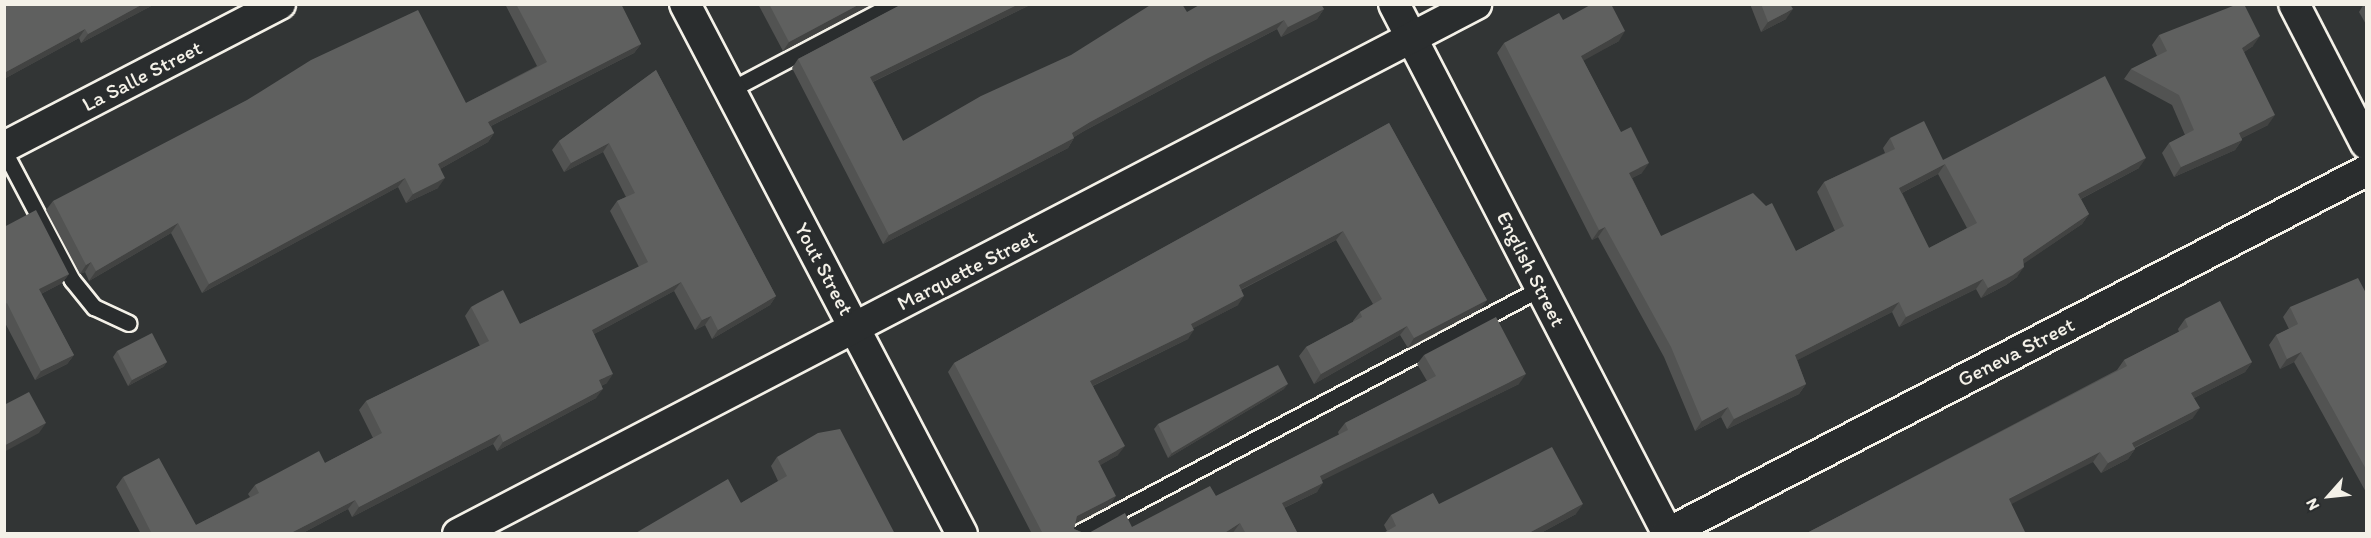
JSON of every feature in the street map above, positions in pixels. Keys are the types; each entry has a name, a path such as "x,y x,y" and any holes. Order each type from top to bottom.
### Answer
{"street":[{"name":"La Salle Street","path":"4,149 280,4"},
{"name":"Yout Street","path":"685,4 962,534"},
{"name":"English Street","path":"1394,4 1667,533"},
{"name":"Marquette Street","path":"458,534 1476,4"},
{"path":"2294,4 2367,144"},
{"name":"Geneva Street","path":"1667,533 2367,171"}],"lane":[{"path":"730,90 893,4"},
{"path":"4,149 72,280 94,307 128,323"},
{"path":"1076,534 1540,288"}],"building":[{"path":"4,4 143,4 88,34 85,29 4,73"},
{"path":"516,4 621,4 641,44 488,122 494,133 438,164 445,178 413,194 405,178 209,284 178,223 96,271 91,262 86,265 53,201 247,100 311,60 418,10 466,103 547,62"},
{"path":"769,4 860,4 789,42"},
{"path":"902,4 1019,4 870,77 903,141 981,96 1071,55 1152,4 1182,4 1187,12 1201,4 1321,4 1324,9 1288,27 1284,20 1208,58 1090,122 1072,133 1074,138 889,235 798,59"},
{"path":"1592,4 1611,4 1625,31 1581,56 1621,132 1631,127 1649,163 1629,173 1661,236 1753,193 1766,206 1772,203 1796,251 1844,226 1824,182 1895,149 1890,138 1924,121 1943,160 2105,76 2146,158 2078,194 2089,214 2023,259 2024,267 2013,275 1988,288 1983,279 1906,317 1899,302 1795,355 1806,384 1734,419 1728,407 1702,421 1671,347 1605,227 1599,230 1504,43 1559,13 1563,20","holes":["1945,164 1977,223 1929,248 1899,188"]},
{"path":"1761,4 1790,4 1793,9 1768,22"},
{"path":"2238,4 2244,4 2260,36 2242,48 2275,115 2239,133 2242,140 2181,167 2169,143 2194,130 2179,95 2131,69 2167,51 2159,35"},
{"path":"656,70 776,296 718,330 711,316 702,320 681,282 592,330 613,374 599,380 603,389 503,442 500,434 359,507 355,500 289,534 152,534 123,477 159,458 196,525 259,493 255,485 319,451 325,463 382,433 366,401 489,341 471,307 503,290 520,324 648,262 617,201 635,193 609,143 571,163 559,141"},
{"path":"1389,123 1487,300 1414,338 1407,326 1321,374 1306,347 1362,317 1360,312 1382,299 1343,231 1239,285 1244,296 1191,324 1194,330 1090,381 1125,446 1098,461 1116,496 1077,516 1074,529 1086,534 1043,534 954,363"},
{"path":"36,210 69,274 39,289 74,355 41,371 7,303 4,305 4,227"},
{"path":"2358,278 2367,295 2367,471 2301,352 2287,359 2276,335 2298,324 2290,307"},
{"path":"2220,301 2252,362 2191,393 2200,408 2132,443 2135,449 2108,463 2100,452 2009,499 2026,534 1805,534 2127,366 2124,360 2188,327 2185,319"},
{"path":"1496,317 1526,374 1320,476 1323,483 1282,503 1298,534 1246,534 1240,523 1223,534 1087,534 1125,513 1132,527 1210,486 1216,496 1348,430 1345,423 1436,376 1424,355"},
{"path":"152,333 167,362 132,380 117,351"},
{"path":"1278,365 1288,384 1172,453 1158,424"},
{"path":"29,392 46,423 4,446 4,405"},
{"path":"840,429 895,534 634,534 728,479 741,503 787,476 777,457 818,433"},
{"path":"1552,447 1583,504 1527,534 1382,534 1396,526 1391,515 1433,493 1439,504"}]}
